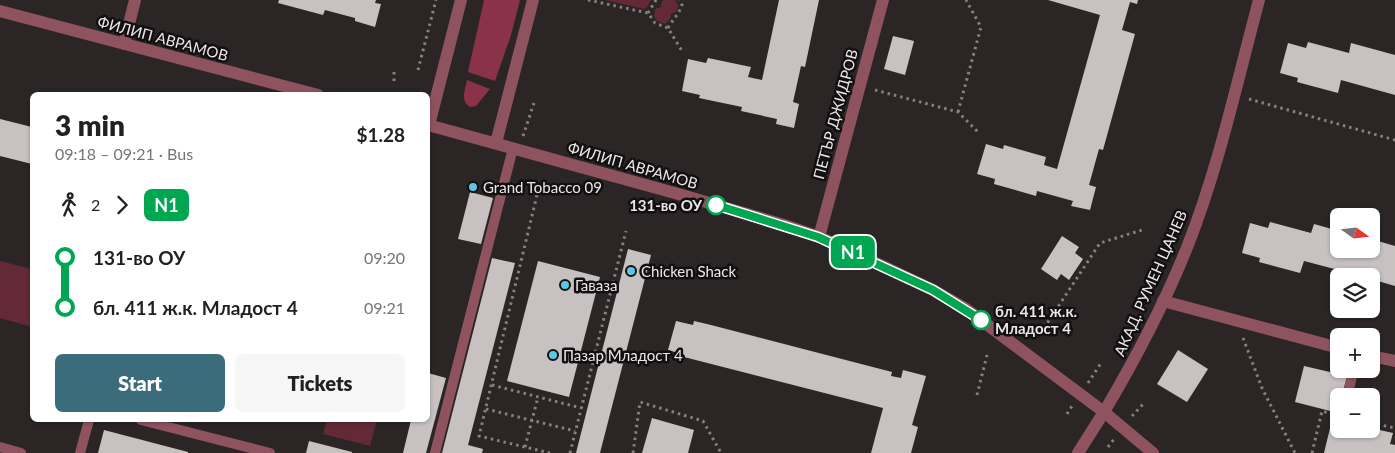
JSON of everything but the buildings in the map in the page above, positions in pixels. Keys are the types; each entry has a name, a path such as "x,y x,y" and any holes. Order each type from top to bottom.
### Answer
{"street":[{"path":"124,44 135,0"},
{"path":"430,119 461,0"},
{"path":"496,143 533,0"},
{"name":"ПЕТЪР ДЖИДРОВ","path":"818,237 883,0"},
{"name":"АКАД. РУМЕН ЦАНЕВ","path":"1078,453 1143,344 1187,245 1217,158 1259,0"},
{"name":"ФИЛИП АВРАМОВ","path":"0,11 307,92"},
{"name":"ФИЛИП АВРАМОВ","path":"430,127 496,143 682,195 818,237 933,290 966,309 1104,412 1153,453"},
{"path":"1163,300 1330,346"},
{"path":"1380,358 1395,361"}],"lane":[{"path":"435,453 512,148"},
{"path":"80,453 88,422"},
{"path":"149,422 270,453"},
{"path":"0,448 20,453"}],"path":[{"path":"418,70 436,0"},
{"path":"588,0 648,13 655,23 668,28 682,51"},
{"path":"668,28 674,16 679,13 682,5 679,0"},
{"path":"958,112 981,27 966,0"},
{"path":"648,13 657,1"},
{"path":"394,72 394,84"},
{"path":"860,86 958,112 978,132"},
{"path":"1234,95 1395,140"},
{"path":"532,110 534,103"},
{"path":"537,195 480,436 550,453"},
{"path":"1044,328 1100,243 1142,230"},
{"path":"570,453 626,231"},
{"path":"1236,321 1262,388 1295,453"},
{"path":"977,395 987,355"},
{"path":"492,385 581,408"},
{"path":"525,447 538,397"},
{"path":"633,453 640,402 703,421 721,453"},
{"path":"1140,407 1145,402"},
{"path":"486,409 575,431"},
{"path":"1312,453 1322,411 1330,413"},
{"path":"1380,425 1395,428"}],"shaded area":[{"path":"484,0 520,0 511,35 495,81 468,72"},
{"path":"605,0 651,0 644,9"},
{"path":"664,0 675,0 678,5 677,11 671,14 670,19 665,24 657,21 654,16 655,9 661,7"},
{"path":"467,80 490,89 476,106 470,107 465,102 464,95"},
{"path":"0,261 30,268 30,326 0,318"},
{"path":"326,422 376,422 370,446 323,434"}],"bus line":[{"name":"N1","path":"716,205 818,237 933,290 981,320"}],"place":[{"name":"Grand Tobacco 09","path":"473,187"},
{"name":"131-во ОУ","path":"716,205"},
{"name":"Chicken Shack","path":"631,271"},
{"name":"Гаваза","path":"565,285"},
{"name":"бл. 411 ж.к. Младост 4","path":"981,320"},
{"name":"Пазар Младост 4","path":"553,355"}]}
